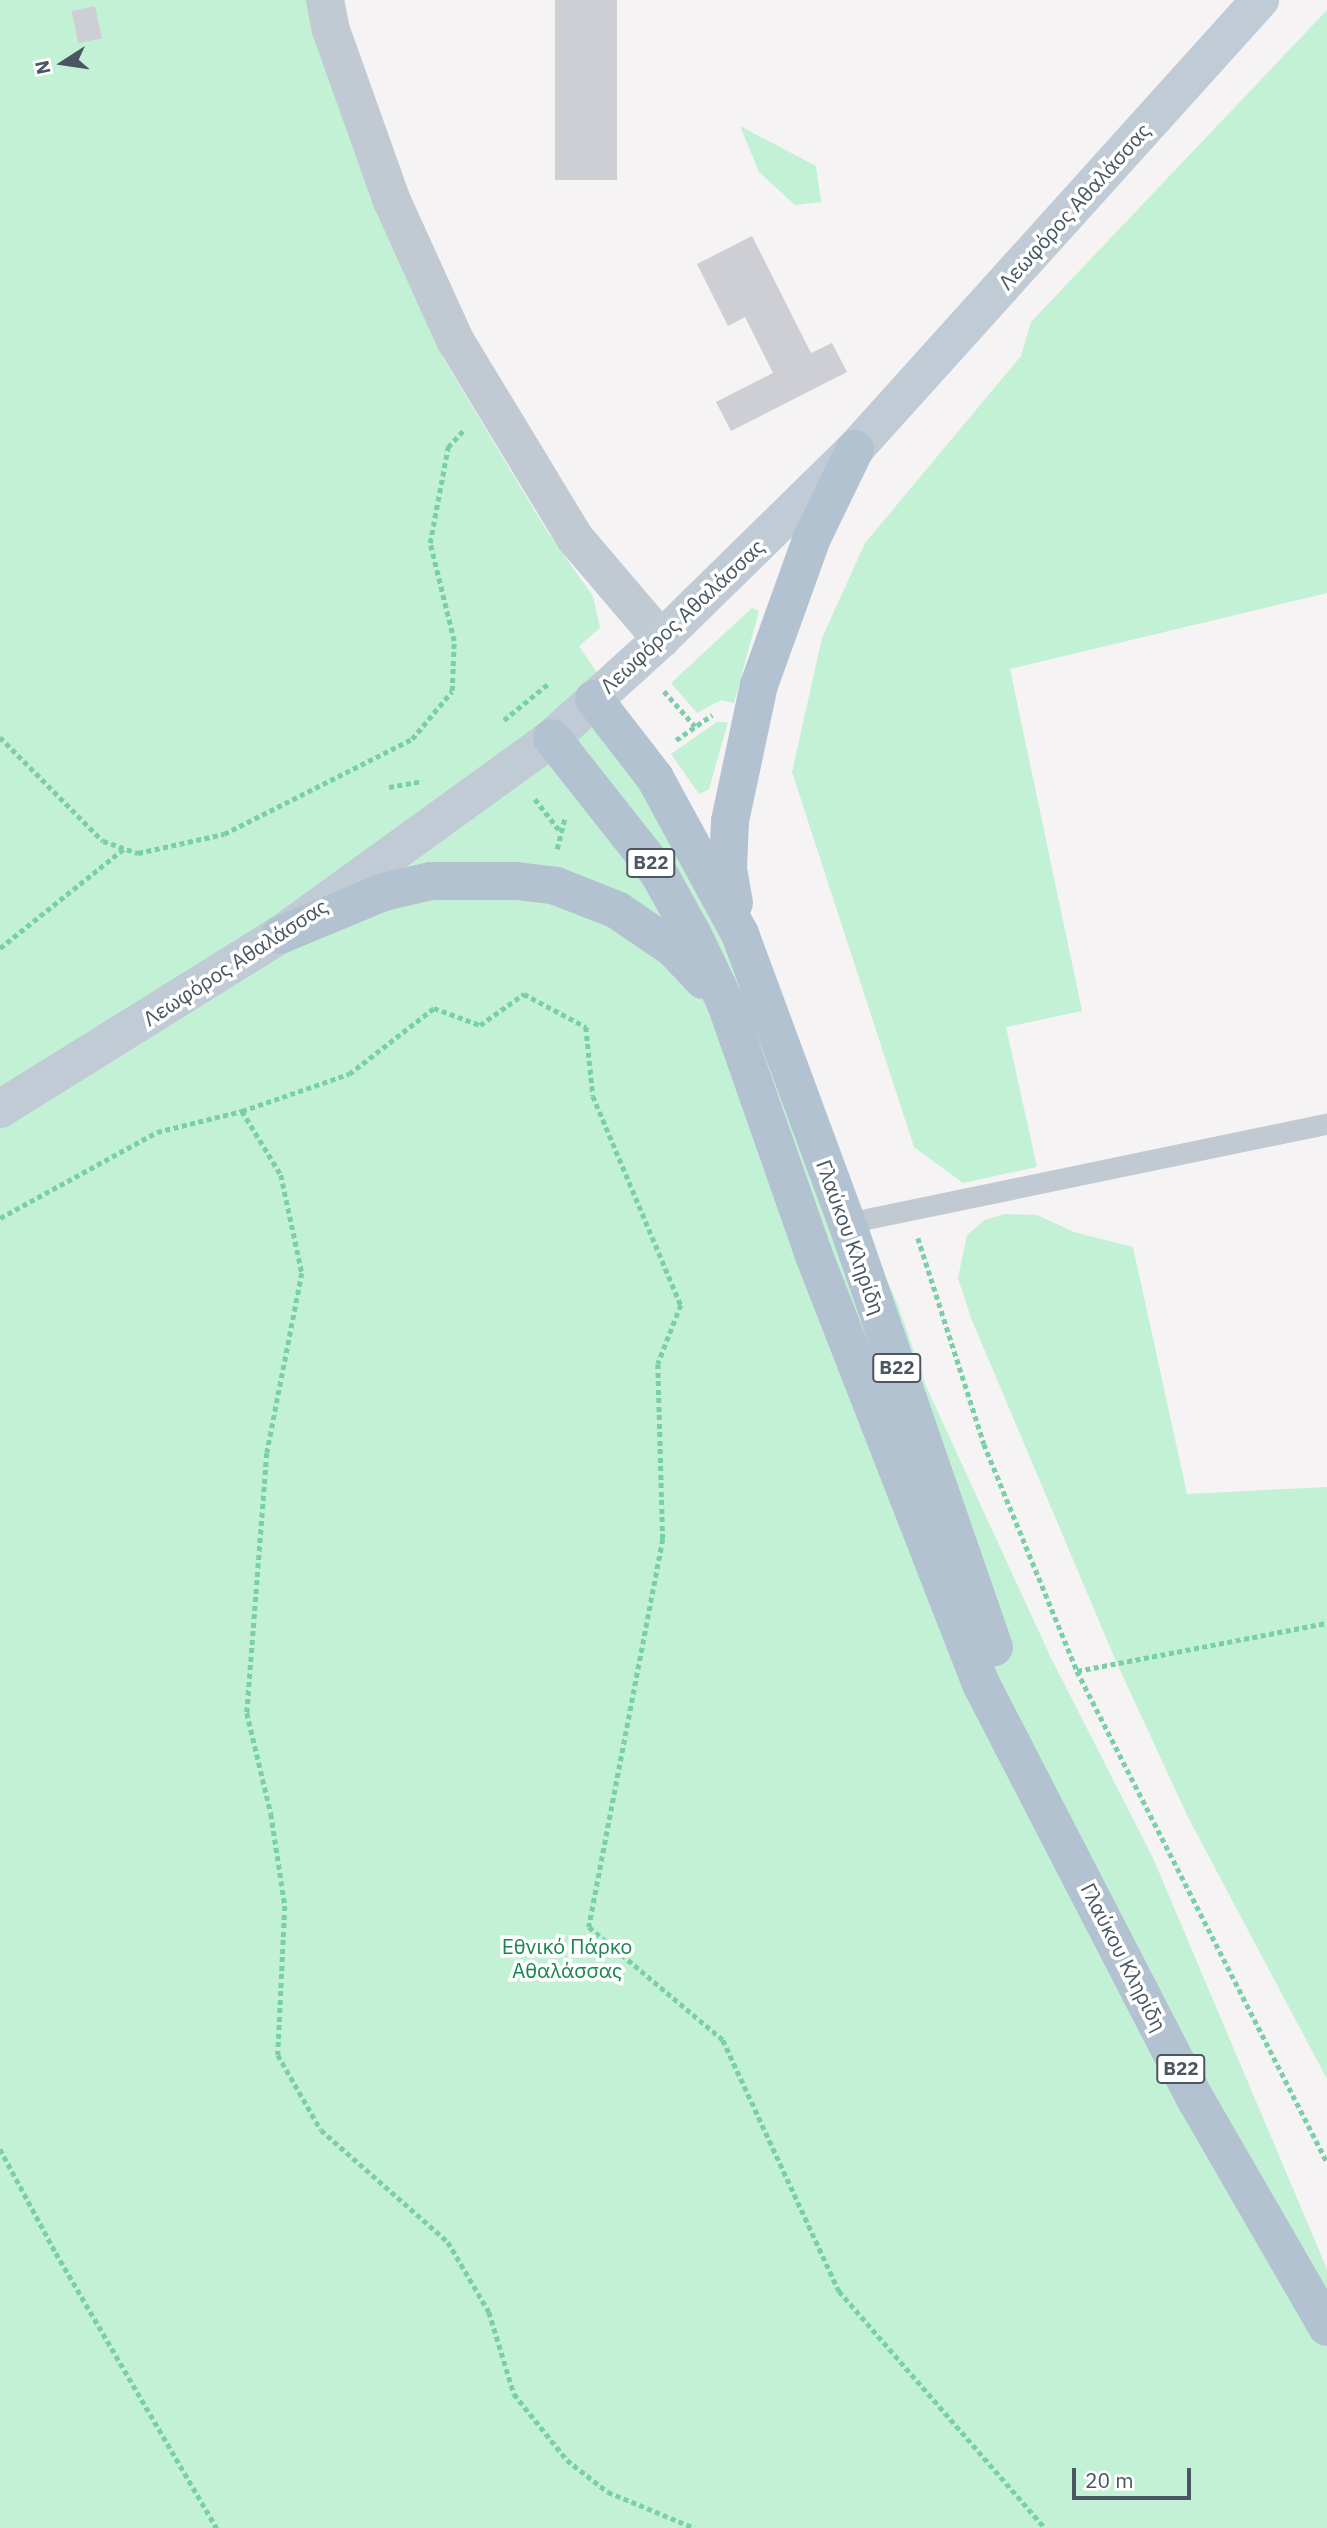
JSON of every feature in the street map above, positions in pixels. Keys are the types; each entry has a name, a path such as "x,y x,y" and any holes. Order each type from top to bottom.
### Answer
{"main road":[{"name":"Λεωφόρος Αθαλάσσας","path":"0,1109 280,935 552,738 661,639 855,449 1260,0"},
{"path":"740,934 728,869 733,791 759,685 782,616 812,538 855,449"},
{"name":"Γλαύκου Κληρίδη","path":"594,699 655,778 740,934 847,1223 1047,1805"},
{"name":"Γλαύκου Κληρίδη","path":"552,738 658,872 726,1004 813,1252 981,1682 1047,1805 1196,2100 1327,2327"},
{"path":"280,935 342,906 431,881 464,879 549,885 607,906 648,927 726,1004"}],"street":[{"path":"324,0 331,30 393,201 455,340 490,403 575,538 661,639"}],"lane":[{"path":"847,1223 1327,1124"}],"path":[{"path":"0,737 103,841 138,853 224,834 412,739 452,691 454,641 429,543 448,447 490,403"},
{"path":"496,727 559,675"},
{"path":"389,787 433,779"},
{"path":"0,948 125,848"},
{"path":"0,1218 158,1132 242,1111 349,1074 435,1008 480,1025 524,994 586,1027 593,1096 681,1305 658,1364 663,1539 589,1927 723,2040 839,2291 1045,2528"},
{"path":"242,1111 281,1175 302,1273 267,1453 247,1713 271,1814 285,1906 278,2056 321,2130 448,2242 489,2312 513,2394 567,2460 608,2492 695,2528"},
{"path":"909,1210 984,1444 1077,1671 1327,2162"},
{"path":"1077,1671 1327,1623"},
{"path":"0,2149 55,2253 217,2528"}],"green space":[{"name":"Εθνικό Πάρκο Αθαλάσσας","path":"0,0 311,0 443,358 547,531 593,596 600,628 579,646 614,698 691,841 898,1305 926,1386 1051,1658 1153,1858 1327,2269 1327,2528 0,2528"},
{"path":"1327,10 1327,593 1010,669 1082,1011 1006,1027 1037,1167 963,1183 914,1147 792,772 822,638 865,543 1021,356 1031,322"},
{"path":"740,126 816,166 821,202 795,205 759,172"},
{"path":"752,608 759,611 734,703 721,700 697,713 671,683"},
{"path":"717,722 728,722 709,789 699,794 671,754"},
{"path":"1005,1214 1037,1215 1074,1232 1133,1247 1187,1494 1327,1487 1327,2079 1189,1819 1118,1666 971,1318 958,1278 967,1235 985,1220"}],"building":[{"path":"555,0 617,0 617,180 555,180"},
{"path":"95,6 102,38 78,43 72,11"},
{"path":"752,236 811,353 832,343 847,372 731,431 716,402 773,373 745,317 728,326 697,264"}]}
